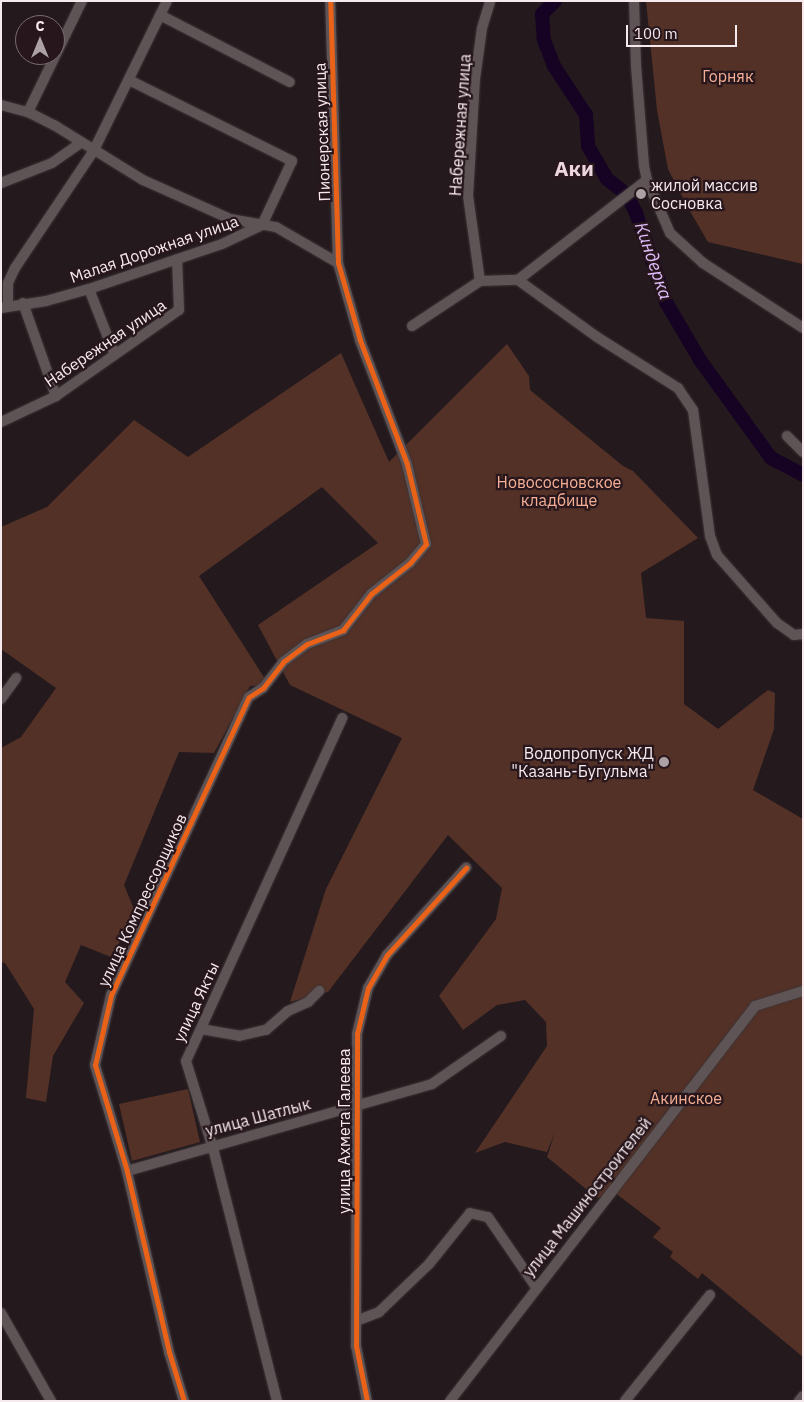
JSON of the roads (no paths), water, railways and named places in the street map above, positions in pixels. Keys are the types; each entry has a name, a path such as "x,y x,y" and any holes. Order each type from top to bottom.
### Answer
{"street":[{"path":"28,112 82,1"},
{"path":"5,306 8,283 15,268 94,152 167,1"},
{"name":"Пионерская улица","path":"284,662 307,644 343,630 372,594 410,563 426,544 407,464 360,340 338,263 330,1"},
{"name":"Набережная улица","path":"480,281 468,196 475,79 482,28 490,1"},
{"path":"634,1 636,75 647,180 670,234 703,263 803,328"},
{"path":"160,15 290,82"},
{"path":"1,105 28,112 143,180 230,219 262,225 292,161 129,80"},
{"path":"1,183 52,163 81,143"},
{"path":"412,326 480,281 518,280 620,198 647,180"},
{"name":"Малая Дорожная улица","path":"5,306 46,302 89,289 222,244 262,225 276,227 338,263"},
{"name":"Набережная улица","path":"1,422 56,396 114,353 179,310 177,259"},
{"path":"518,280 597,337 678,388 693,410 710,536 717,555 777,623 794,635 803,634"},
{"path":"89,289 114,353"},
{"path":"23,303 56,396"},
{"path":"787,436 803,452"},
{"name":"улица Компрессорщиков","path":"184,1401 169,1352 128,1171 95,1065 110,995 249,697 263,688 284,662"},
{"path":"1,699 16,678"},
{"name":"улица Якты","path":"277,1401 212,1145 186,1061 342,718"},
{"name":"улица Ахмета Галеева","path":"367,1401 356,1346 355,1106 357,1034 368,988 387,955 466,868"},
{"name":"улица Машиностроителей","path":"450,1401 755,1006 803,990"},
{"path":"201,1029 238,1036 266,1030 288,1011 308,1002 319,991"},
{"name":"улица Шатлык","path":"128,1171 212,1145 432,1084 501,1036"},
{"path":"356,1321 379,1312 429,1264 470,1213 488,1217 536,1288"},
{"path":"625,1401 710,1295"},
{"path":"1,1313 51,1401"},
{"path":"799,1401 803,1396"}],"waterway":[{"name":"Киндерка","path":"555,1 542,14 544,40 554,66 586,115 588,146 607,179 626,194 636,213 666,302 700,360 771,458 803,475"}],"place":[{"name":"жилой массив Сосновка","path":"641,194"},
{"name":"Водопропуск ЖД \"Казань-Бугульма\"","path":"664,762"}],"district":[{"name":"Аки","path":"574,168"}],"park label":[{"name":"Горняк","path":"728,76"},
{"name":"Новососновское кладбище","path":"559,491"},
{"name":"Акинское","path":"686,1098"}]}
